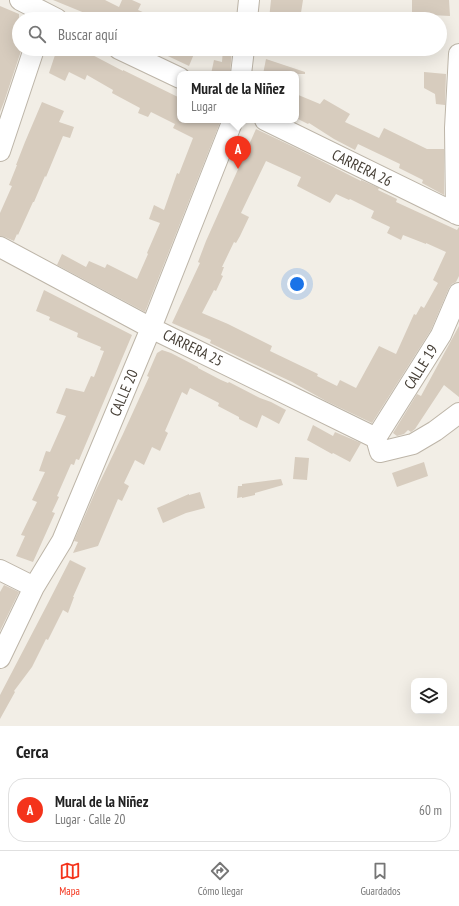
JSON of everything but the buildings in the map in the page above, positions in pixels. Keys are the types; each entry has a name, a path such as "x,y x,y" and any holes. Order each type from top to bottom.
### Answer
{"street":[{"path":"20,0 46,12"},
{"path":"248,12 249,0"},
{"path":"457,214 459,54"},
{"path":"0,151 32,56"},
{"path":"134,56 177,77"},
{"path":"241,71 243,56"},
{"name":"CALLE 20","path":"0,658 34,586 62,541 151,328 232,123"},
{"name":"CARRERA 26","path":"271,123 457,214"},
{"name":"CARRERA 25","path":"0,247 151,328 378,445"},
{"name":"CALLE 19","path":"378,445 441,335 459,293"},
{"path":"378,445 413,444 435,431 459,413"},
{"path":"0,570 34,586"}],"place":[{"name":"Mural de la Niñez","path":"238,169"}]}
